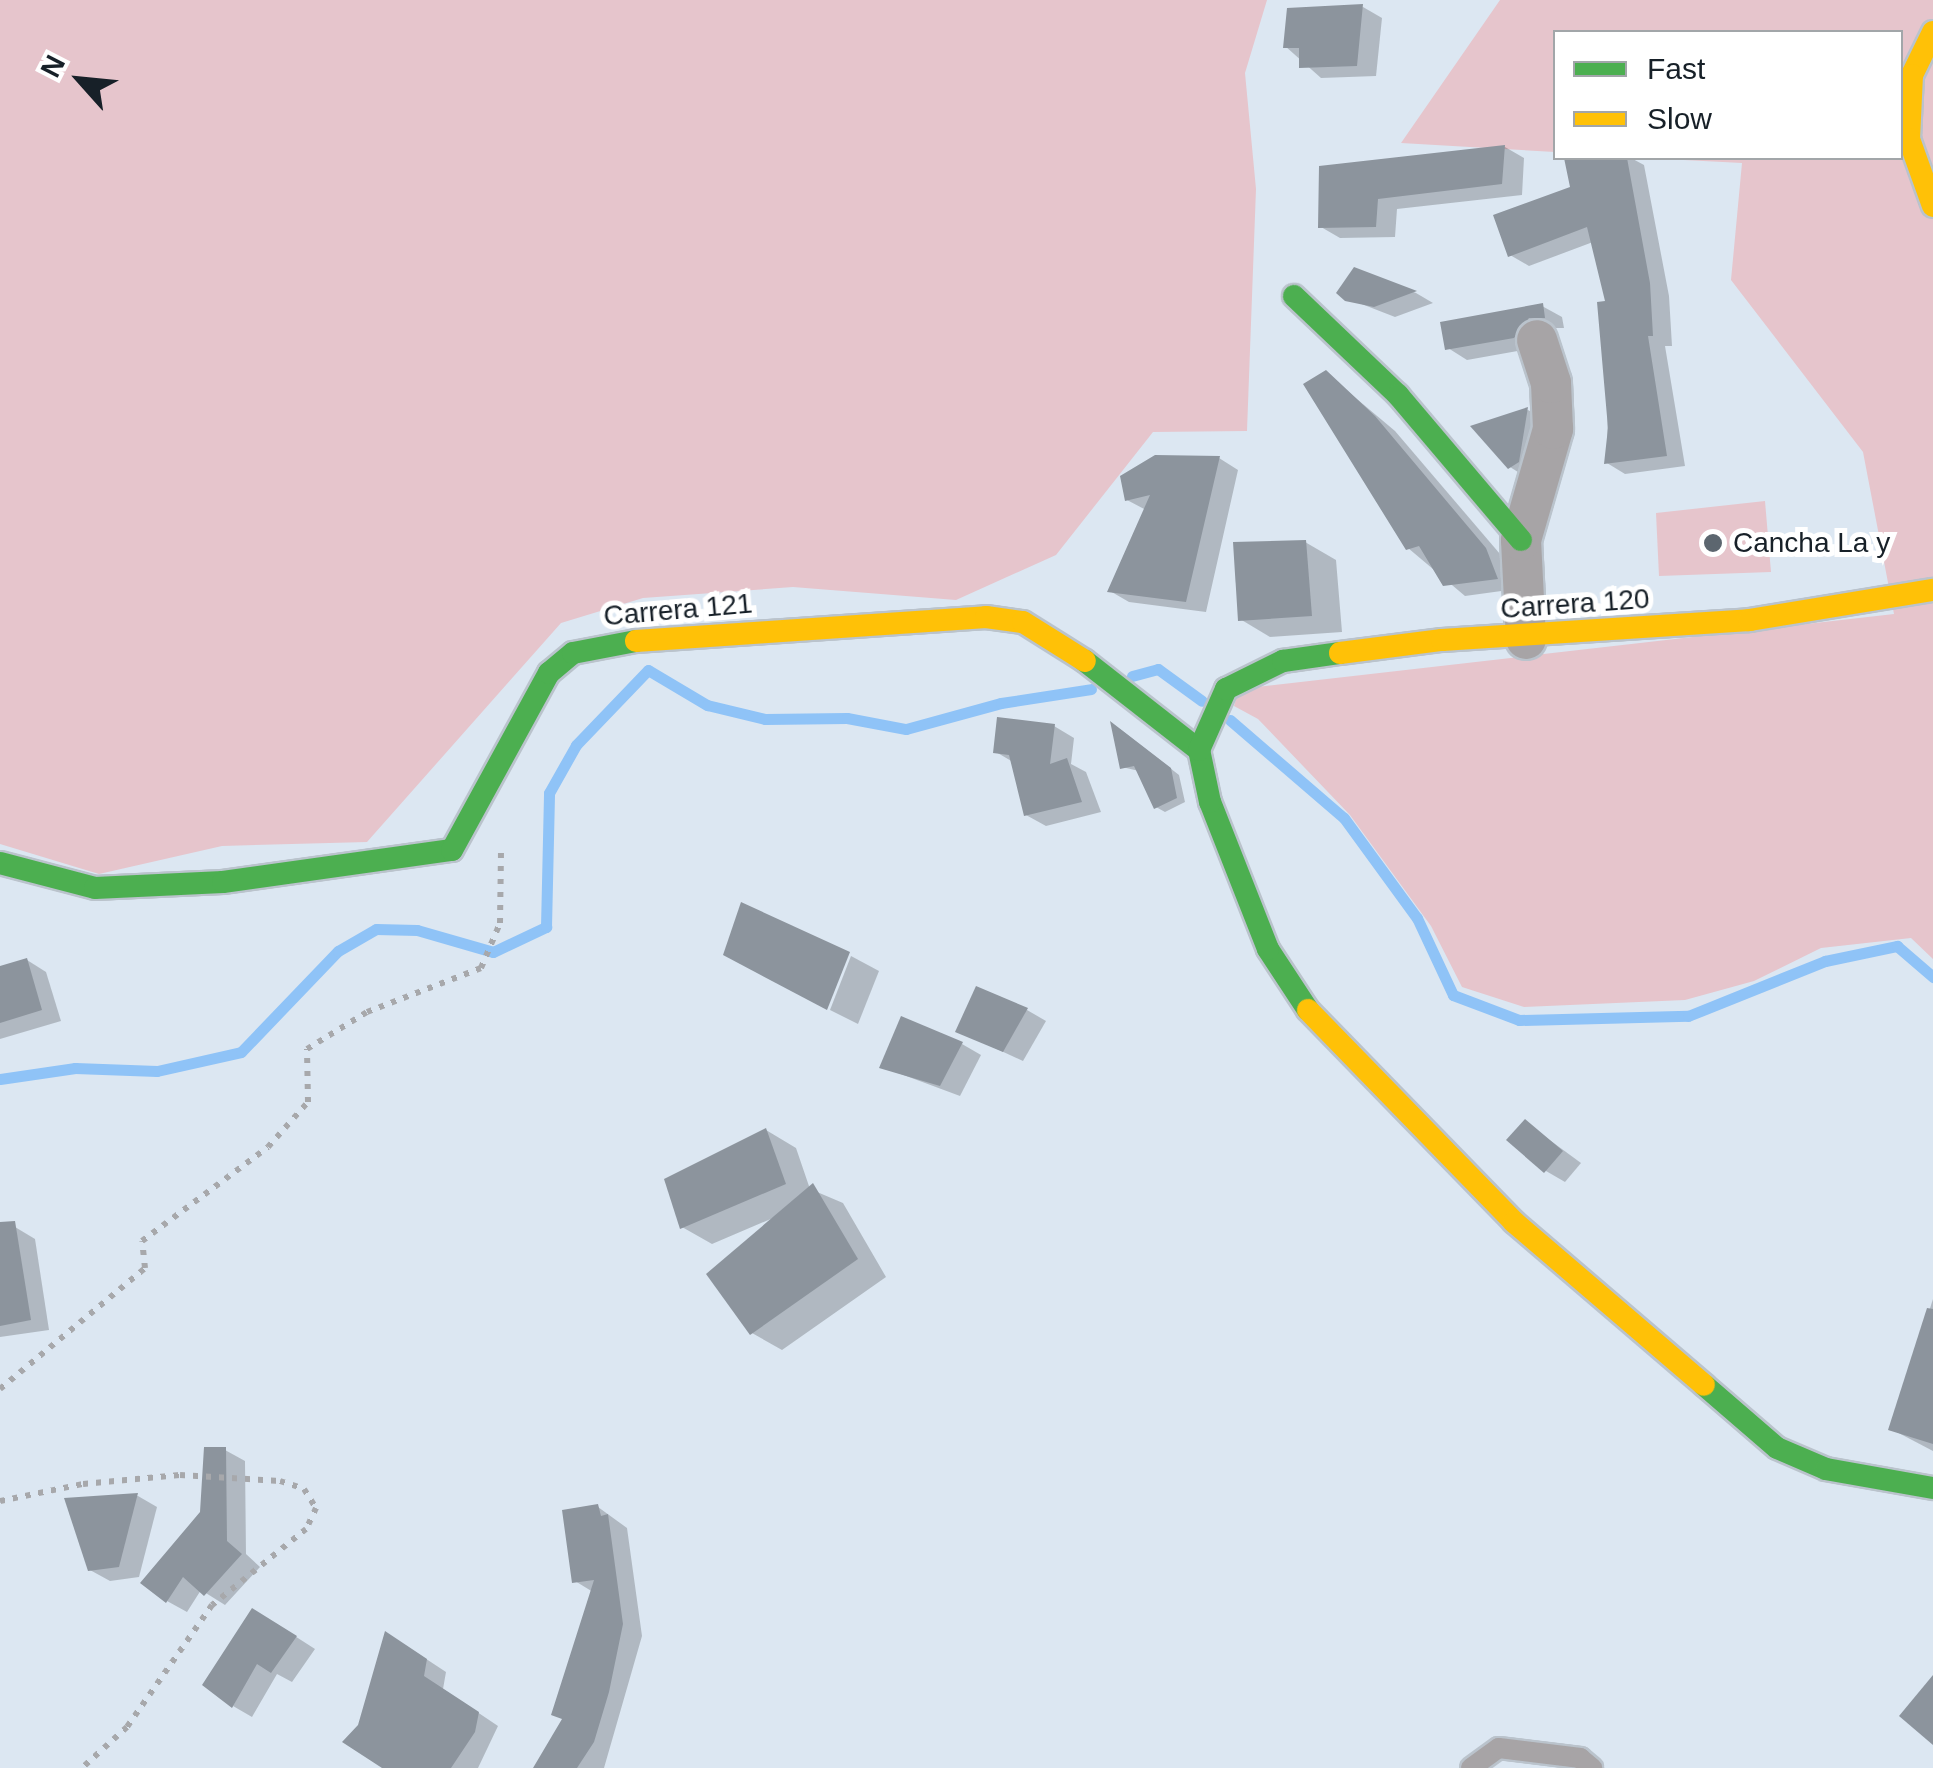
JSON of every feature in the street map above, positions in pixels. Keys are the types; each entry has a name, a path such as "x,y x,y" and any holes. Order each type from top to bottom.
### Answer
{"street":[{"path":"1933,32 1912,75 1909,138 1933,206"},
{"path":"1294,296 1408,406 1521,540"},
{"path":"1526,639 1521,540 1553,429 1550,383 1537,340"},
{"name":"Carrera 120","path":"1201,742 1226,690 1283,661 1442,640 1526,639 1750,620 1933,590"},
{"name":"Carrera 121","path":"0,863 95,888 223,882 452,850 474,819 549,673 574,653 606,643 986,617 1023,622 1058,640 1201,742"},
{"path":"1201,742 1210,802 1268,949 1296,997 1348,1056 1514,1222 1777,1448 1826,1469 1933,1488"}],"lane":[{"path":"1471,1768 1499,1748 1580,1758 1592,1768"}],"path":[{"path":"0,1389 145,1268 142,1241 268,1148 308,1102 307,1049 366,1012 481,968 500,923 505,859 474,819"},
{"path":"0,1501 180,1474 280,1481 304,1489 316,1508 306,1529 212,1605 127,1727 82,1768"}],"shaded area":[{"path":"0,0 1267,0 1245,73 1256,189 1247,431 1153,432 1056,555 956,600 793,587 643,598 561,623 367,842 222,846 99,874 0,844"},
{"path":"1500,0 1933,0 1933,959 1911,938 1821,948 1754,981 1685,1000 1524,1007 1462,987 1431,926 1350,815 1258,719 1234,706 1239,689 1894,614 1863,452 1731,280 1742,163 1684,160 1903,160 1903,30 1553,30 1553,152 1401,143"},
{"name":"Cancha La y","path":"1765,501 1771,572 1659,576 1656,513"}],"building":[{"path":"1363,4 1357,66 1299,68 1299,48 1283,48 1287,8"},
{"path":"1505,145 1502,184 1378,199 1376,227 1318,228 1319,166"},
{"path":"1564,160 1627,160 1650,283 1653,336 1648,336 1667,456 1604,464 1608,428 1597,302 1605,301 1587,227 1508,257 1493,215 1570,187"},
{"path":"1354,267 1417,291 1374,307 1345,301 1336,293"},
{"path":"1543,303 1545,318 1529,318 1514,338 1445,350 1440,322"},
{"path":"1326,370 1375,416 1486,548 1498,579 1443,586 1419,546 1406,550 1303,384"},
{"path":"1528,407 1519,462 1508,469 1470,426"},
{"path":"1155,455 1220,456 1186,602 1107,592 1150,495 1125,501 1120,476"},
{"path":"1306,540 1312,616 1238,621 1233,542"},
{"path":"997,717 1055,724 1050,764 1067,758 1082,802 1024,816 1009,755 993,753"},
{"path":"1110,721 1171,768 1177,798 1154,809 1134,766 1120,769"},
{"path":"741,902 850,952 827,1010 723,955"},
{"path":"27,958 42,1010 0,1023 0,966"},
{"path":"976,986 1028,1008 1003,1052 955,1032"},
{"path":"901,1016 963,1042 940,1086 879,1068"},
{"path":"1525,1119 1563,1151 1544,1173 1506,1140"},
{"path":"766,1128 786,1184 680,1229 664,1179"},
{"path":"813,1183 858,1259 750,1335 706,1274"},
{"path":"15,1221 31,1320 0,1326 0,1222"},
{"path":"1927,1308 1933,1309 1933,1444 1888,1430"},
{"path":"204,1447 226,1447 227,1541 242,1554 204,1596 183,1577 166,1603 140,1583 200,1512"},
{"path":"138,1493 119,1567 88,1571 64,1498"},
{"path":"598,1504 601,1516 608,1514 623,1624 609,1692 594,1742 577,1768 533,1768 562,1719 551,1715 594,1580 572,1583 562,1510"},
{"path":"252,1608 297,1636 271,1673 257,1664 232,1708 202,1685"},
{"path":"385,1631 427,1659 424,1676 479,1712 475,1732 451,1768 382,1768 342,1742 358,1725"},
{"path":"1933,1675 1933,1745 1899,1716"}],"waterway":[{"path":"1132,676 1158,669 1202,701"},
{"path":"0,1079 75,1068 157,1071 241,1052 338,951 376,929 417,930 493,952 546,927 549,793 576,745 648,670 707,705 765,719 847,718 906,729 1001,703 1091,689"},
{"path":"1230,720 1344,818 1417,918 1453,995 1519,1020 1688,1016 1825,961 1897,946 1933,977"}],"traffic: fast":[{"path":"1294,296 1398,395 1521,540"},
{"path":"0,863 95,888 223,882 452,850 549,673 573,653 636,641"},
{"path":"1308,1010 1268,949 1210,802 1199,750 1226,689 1283,661 1340,653"},
{"path":"1085,661 1199,750"},
{"path":"1704,1385 1777,1448 1826,1469 1933,1488"}],"traffic: slow":[{"path":"1933,32 1912,75 1909,139 1933,206"},
{"path":"1340,653 1442,640 1749,620 1933,590"},
{"path":"636,641 986,617 1023,622 1085,661"},
{"path":"1308,1010 1514,1222 1704,1385"}],"place":[{"name":"Cancha La y","path":"1713,543"}]}
